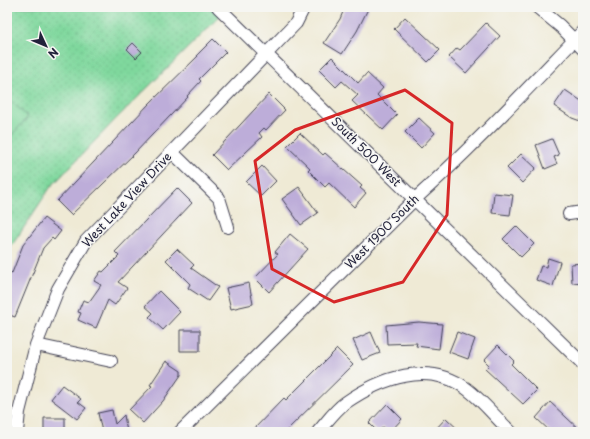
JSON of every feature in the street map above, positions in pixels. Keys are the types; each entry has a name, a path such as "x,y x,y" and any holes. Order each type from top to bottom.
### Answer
{"street":[{"name":"South 500 West","path":"218,7 583,364"},
{"name":"West Lake View Drive","path":"17,432 19,412 36,345 58,289 86,241 296,23 304,7"},
{"path":"537,7 579,36 583,49"},
{"name":"West 1900 South","path":"184,431 414,200 504,114 579,36"},
{"path":"172,152 219,198 228,226"},
{"path":"569,214 583,212"},
{"path":"36,345 111,361"},
{"path":"318,432 344,404 350,400 381,382 416,373 442,376 466,389 505,430"}],"highlighted area":[{"path":"405,90 452,123 447,215 403,282 334,302 272,269 255,161 295,130"}],"green space":[{"path":"7,7 229,7 114,121 50,188 7,253"},
{"path":"7,98 28,117 7,140"}],"building":[{"path":"345,7 369,7 357,31 342,54 324,43 340,19"},
{"path":"405,17 440,50 428,62 394,29"},
{"path":"486,23 500,36 466,73 449,57 457,48 460,50"},
{"path":"213,39 226,52 199,79 201,81 187,96 188,97 135,153 71,215 57,201"},
{"path":"133,43 142,52 136,58 127,49"},
{"path":"332,57 358,83 367,73 383,88 377,95 397,115 383,130 352,101 358,95 342,81 336,87 319,70"},
{"path":"565,90 583,102 583,122 572,118 554,106"},
{"path":"269,94 285,110 266,130 264,128 259,133 262,137 227,170 212,155"},
{"path":"419,118 435,133 421,148 405,132"},
{"path":"300,133 323,155 325,153 362,186 360,188 366,193 354,207 329,183 325,187 308,170 310,168 287,146"},
{"path":"552,139 559,155 554,157 557,164 545,169 536,145"},
{"path":"521,154 536,168 522,183 507,168"},
{"path":"262,166 276,181 261,196 246,182"},
{"path":"299,187 318,213 301,225 282,199"},
{"path":"177,188 192,203 118,282 127,288 115,305 108,300 96,328 78,320 81,313 78,312 83,300 89,302 101,285 94,281 101,271 103,272 119,256 115,252"},
{"path":"494,193 513,195 510,215 492,213"},
{"path":"44,218 61,231 54,240 52,238 43,248 15,317 7,314 7,280 11,272 12,273 23,245"},
{"path":"516,226 534,244 521,257 503,239"},
{"path":"290,234 308,249 269,292 255,278 278,254 275,252"},
{"path":"177,249 194,265 191,268 218,287 208,301 188,288 190,284 166,260"},
{"path":"548,258 560,262 553,286 536,280 541,266 546,267"},
{"path":"583,263 583,282 572,283 571,264"},
{"path":"249,283 253,304 231,309 226,288"},
{"path":"159,291 180,312 163,330 149,317 153,313 145,306"},
{"path":"419,322 442,324 439,349 416,346 417,343 387,344 386,325"},
{"path":"180,330 200,330 200,351 180,351"},
{"path":"371,332 380,353 362,360 353,340"},
{"path":"457,332 475,339 468,359 449,352"},
{"path":"498,345 514,361 511,364 537,390 523,404 485,369 489,365 484,360"},
{"path":"337,349 353,365 285,432 251,432 284,398 286,400"},
{"path":"166,361 181,371 181,375 163,401 143,423 129,410 152,386 150,385"},
{"path":"62,385 81,399 78,402 86,408 77,419 51,399"},
{"path":"550,402 582,432 551,432 536,418"},
{"path":"387,404 402,419 390,432 383,427 378,432 369,423"},
{"path":"112,410 115,424 124,415 127,432 102,432 98,413"},
{"path":"44,418 65,418 65,432 44,432"},
{"path":"446,418 461,432 433,432"}]}
